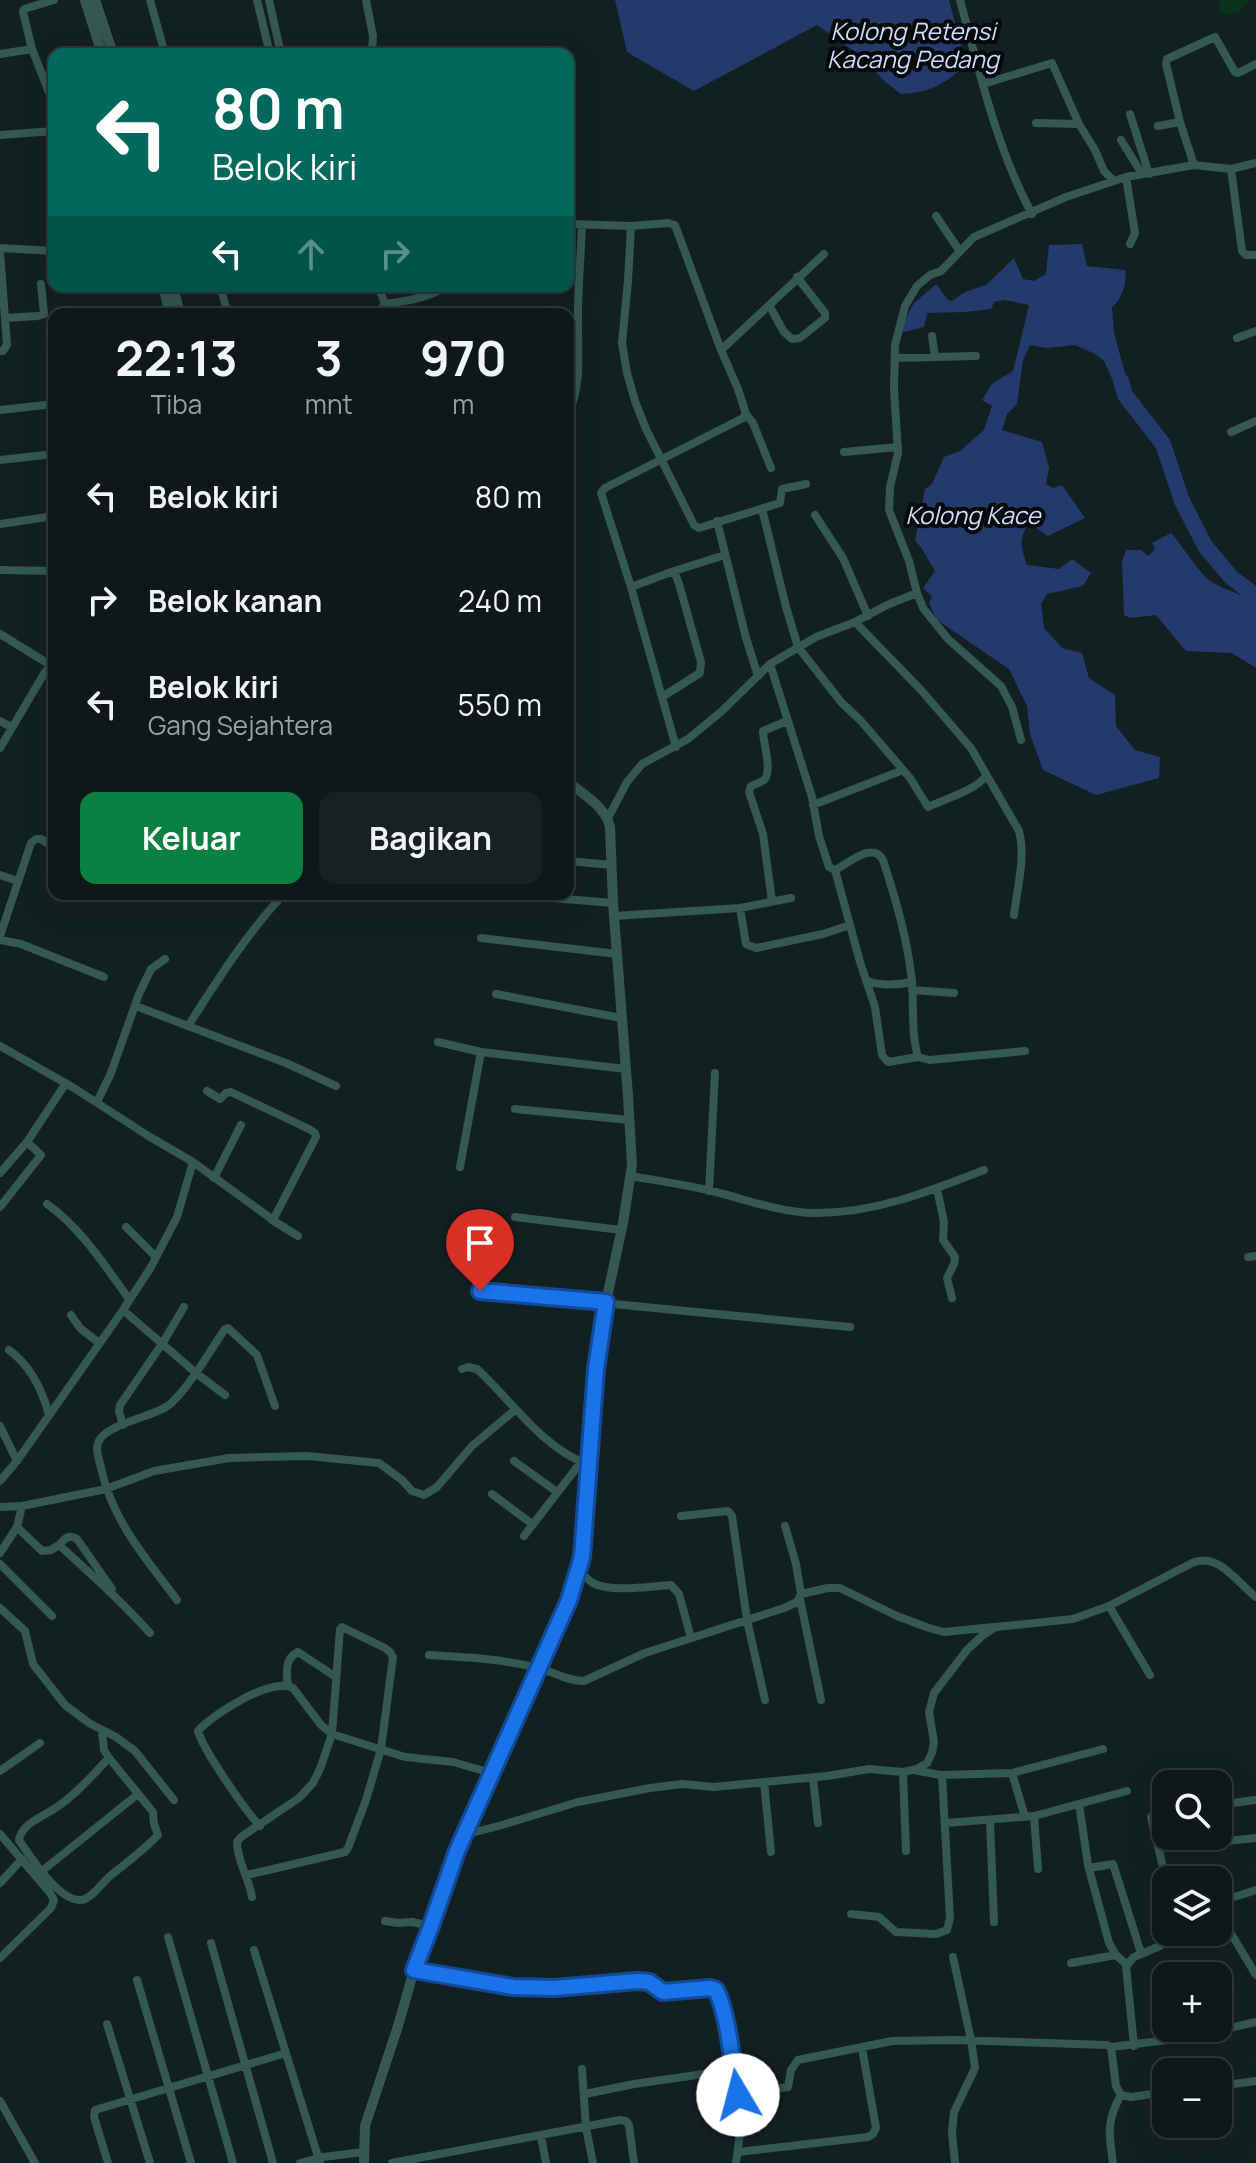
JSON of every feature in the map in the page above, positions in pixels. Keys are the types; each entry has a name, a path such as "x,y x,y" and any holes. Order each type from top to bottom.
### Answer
{"street":[{"path":"48,90 32,49 23,11 54,0"},
{"path":"85,0 100,48"},
{"path":"95,0 111,48"},
{"path":"150,0 163,48"},
{"path":"257,0 269,48"},
{"path":"269,0 280,48"},
{"path":"366,0 372,48"},
{"path":"960,0 1016,185 1032,214"},
{"path":"1194,165 1180,122 1167,59 1215,37 1235,72 1256,64"},
{"path":"0,54 32,49"},
{"path":"983,84 1052,63 1079,124 1104,171 1113,180"},
{"path":"1130,114 1146,174"},
{"path":"1158,126 1180,122"},
{"path":"1036,123 1079,124"},
{"path":"0,135 48,131"},
{"path":"1121,140 1146,174"},
{"path":"1021,740 1012,707 1001,686 948,639 926,614 889,510 888,499 898,447 894,389 896,335 909,296 930,275 941,271 974,237 1066,197 1126,177 1194,165 1231,169 1256,163"},
{"path":"1231,169 1242,251 1246,255 1256,255"},
{"path":"1126,177 1135,233 1130,244"},
{"path":"936,216 959,250"},
{"path":"574,224 673,223 678,228 721,350 771,468"},
{"path":"574,401 578,377 582,225"},
{"path":"631,226 622,343 627,373 635,401 694,525 699,528 762,509 781,502 782,489 806,484"},
{"path":"0,351 7,345 0,250 48,251"},
{"path":"721,350 824,254"},
{"path":"769,305 784,332 792,339 800,338 825,318 825,313 797,277"},
{"path":"5,318 44,314 41,284"},
{"path":"380,292 385,304"},
{"path":"382,308 385,304 414,300 437,292"},
{"path":"1237,338 1256,331"},
{"path":"932,336 935,357"},
{"path":"895,358 976,356"},
{"path":"0,410 48,405"},
{"path":"676,747 601,493 605,488 746,414"},
{"path":"1231,432 1256,421"},
{"path":"844,452 898,447"},
{"path":"0,460 48,455"},
{"path":"762,509 798,647 841,702 903,770 928,807 970,788 986,776"},
{"path":"815,515 843,558 868,616"},
{"path":"0,524 48,517"},
{"path":"717,521 758,676"},
{"path":"631,587 725,555"},
{"path":"0,570 48,571"},
{"path":"662,697 695,677 702,668 674,571"},
{"path":"608,818 627,782 642,764 676,747 722,711 770,664 816,637 917,593"},
{"path":"855,622 921,690 971,748 1019,831 1022,842 1014,915"},
{"path":"0,634 48,663"},
{"path":"770,664 813,805 827,864 835,870 875,1007 885,1060 898,1062 918,1057 929,1060 1025,1051"},
{"path":"0,748 48,670"},
{"path":"0,721 11,727"},
{"path":"772,901 763,834 749,788 765,779 767,774 763,731 787,721"},
{"path":"813,805 903,770"},
{"path":"300,2163 364,2158 365,2126 414,1970 464,1835 569,1600 582,1557 585,1463 596,1369 631,1176 611,836 608,818 574,787"},
{"path":"48,843 41,839 33,840 0,938 104,977"},
{"path":"835,870 865,854 875,852 881,855 897,905 912,986 918,1057"},
{"path":"574,862 612,865"},
{"path":"0,875 18,881"},
{"path":"614,916 740,908 791,898"},
{"path":"188,1026 279,900"},
{"path":"574,900 613,903"},
{"path":"740,908 746,944 756,948 850,925"},
{"path":"481,938 617,954"},
{"path":"97,1102 151,969 165,959"},
{"path":"867,981 954,993"},
{"path":"496,994 621,1018"},
{"path":"136,1006 286,1063 336,1086"},
{"path":"438,1042 481,1052 626,1069"},
{"path":"0,1046 193,1162 298,1236"},
{"path":"460,1167 481,1052"},
{"path":"709,1191 715,1073"},
{"path":"0,1173 27,1142 66,1083"},
{"path":"207,1091 220,1099 231,1092 315,1133 314,1145 272,1220"},
{"path":"515,1109 630,1120"},
{"path":"214,1178 241,1125"},
{"path":"0,1207 41,1155 27,1142"},
{"path":"0,1481 123,1310 156,1257 177,1217 193,1162"},
{"path":"631,1176 812,1213 865,1210 937,1189 984,1170"},
{"path":"937,1189 944,1222 943,1240 955,1257 947,1278 952,1298"},
{"path":"47,1204 61,1214 99,1258 129,1299"},
{"path":"515,1217 621,1230"},
{"path":"126,1227 156,1257"},
{"path":"480,1291 850,1327"},
{"path":"123,1425 120,1405 184,1307"},
{"path":"123,1310 225,1395"},
{"path":"71,1315 80,1328 99,1343"},
{"path":"177,1600 122,1525 106,1489 97,1450 102,1436 169,1406 196,1373 225,1329 230,1328 257,1355 275,1406"},
{"path":"9,1350 24,1363 41,1389 49,1415"},
{"path":"462,1369 477,1369 557,1448 585,1463"},
{"path":"0,1507 22,1506 106,1489 154,1471 229,1458 307,1456 379,1463 412,1491 424,1495 437,1487 472,1446 516,1409"},
{"path":"0,1426 17,1461"},
{"path":"514,1461 557,1492"},
{"path":"524,1536 557,1492 585,1463"},
{"path":"492,1494 532,1524"},
{"path":"1,1549 17,1527 22,1506"},
{"path":"681,1516 730,1513 747,1620 765,1700"},
{"path":"785,1526 796,1564 821,1700"},
{"path":"17,1527 46,1552 69,1536 77,1539 116,1596 150,1633"},
{"path":"59,1545 116,1596"},
{"path":"429,1655 472,1657 539,1668 573,1681 584,1681 645,1653 784,1608 801,1597 828,1588 840,1588 897,1616 944,1632 1060,1622 1109,1606 1205,1559 1215,1562 1256,1597"},
{"path":"0,1564 52,1616"},
{"path":"578,1570 592,1583 602,1587 671,1585 679,1594 691,1638"},
{"path":"1109,1606 1150,1675"},
{"path":"0,1608 25,1631 33,1664 65,1705 135,1751 174,1800"},
{"path":"247,1875 345,1852 352,1841 381,1749 393,1657 390,1652 342,1627 332,1734 313,1783 299,1798 237,1842 252,1897"},
{"path":"908,1771 923,1766 932,1753 934,1742 929,1712 934,1693 967,1650 996,1627"},
{"path":"288,1685 288,1663 291,1656 298,1652 336,1677"},
{"path":"260,1826 216,1764 198,1731 252,1694 272,1686 288,1685 293,1688 321,1725 332,1734 405,1757 453,1762 491,1773"},
{"path":"102,1731 104,1750 153,1812 158,1835 86,1899 76,1900 57,1890 19,1840 20,1834 32,1822 60,1806 109,1758"},
{"path":"0,1771 40,1743"},
{"path":"464,1835 578,1802 682,1784 714,1787 813,1778 869,1769 942,1775 1012,1773 1103,1749"},
{"path":"906,1851 908,1771"},
{"path":"1012,1773 1029,1817 1038,1869"},
{"path":"851,1914 879,1917 896,1932 936,1934 947,1930 950,1918 942,1775"},
{"path":"813,1778 818,1823"},
{"path":"764,1782 771,1852"},
{"path":"946,1823 1029,1817 1127,1791"},
{"path":"42,1871 138,1794"},
{"path":"1232,1803 1255,1800"},
{"path":"1079,1804 1089,1868 1109,1943 1126,1964"},
{"path":"990,1821 994,1922"},
{"path":"0,1834 54,1900 51,1908 0,1958"},
{"path":"1232,1840 1256,1838"},
{"path":"0,1883 22,1859"},
{"path":"1089,1868 1113,1864 1141,1953"},
{"path":"1232,1898 1255,1892"},
{"path":"385,1921 431,1926"},
{"path":"1232,1935 1256,1975"},
{"path":"168,1937 233,2163"},
{"path":"211,1943 273,2163"},
{"path":"1134,2046 1126,1964 1141,1953 1160,1946"},
{"path":"254,1950 319,2160"},
{"path":"1071,1963 1116,1955"},
{"path":"953,1957 975,2068 954,2112 952,2133 955,2163"},
{"path":"414,1970 513,1987 554,1988 638,1981 649,1982 663,1992 716,1990 733,2057 732,2070 738,2095 741,2126 736,2163"},
{"path":"137,1980 191,2163"},
{"path":"738,2095 788,2087 791,2070 798,2060 892,2041 971,2040 1134,2046 1256,2022"},
{"path":"107,2024 150,2163"},
{"path":"1111,2047 1116,2086 1121,2095 1152,2094"},
{"path":"738,2152 873,2134 876,2128 862,2048"},
{"path":"108,2163 94,2111 286,2053"},
{"path":"582,2069 586,2128 593,2163"},
{"path":"585,2094 732,2070"},
{"path":"1232,2084 1256,2081"},
{"path":"1113,2163 1109,2119 1121,2095"},
{"path":"0,2101 35,2163"},
{"path":"0,2124 9,2118"},
{"path":"392,2163 424,2160 620,2120 629,2125 634,2163"},
{"path":"541,2136 546,2163"}],"green space":[{"path":"1220,0 1249,0 1240,12 1227,15 1218,11"}],"water":[{"name":"Kolong Retensi Kacang Pedang","path":"615,0 949,0 966,64 936,86 901,94 861,56 817,25 694,91 627,52"},
{"name":"Kolong Kace","path":"1082,244 1087,266 1125,270 1123,290 1112,307 1114,333 1131,395 1124,405 1104,361 1095,354 1075,345 1046,348 1030,345 1023,360 1017,404 1007,414 1002,430 1042,442 1049,468 1046,484 1053,488 1062,485 1085,518 1048,536 1032,525 1027,526 1022,537 1027,565 1059,569 1072,559 1091,573 1083,586 1047,594 1041,604 1044,628 1062,648 1082,653 1089,678 1115,695 1116,726 1135,750 1160,757 1159,778 1096,795 1043,770 1030,734 1027,706 1009,669 937,620 929,603 932,596 923,588 935,571 915,541 925,489 932,484 944,457 960,451 984,430 992,406 982,400 992,384 1013,371 1029,305 1004,300 994,302 991,309 927,313 924,327 904,332 900,329 914,303 936,284 952,301 965,292 986,285 1014,258 1023,279 1034,281 1046,274 1049,245"},
{"path":"1171,533 1212,582 1240,595 1242,591 1230,583 1232,573 1256,591 1256,668 1232,653 1186,651 1156,615 1130,618 1124,615 1122,561 1126,550 1141,550 1148,556 1155,549 1152,543"}],"waterway":[{"path":"1121,381 1125,395 1163,444 1182,501 1205,546 1231,577 1256,596"}],"route":[{"path":"480,1291 606,1302 596,1369 582,1557 569,1600 457,1851 414,1970 513,1987 554,1988 645,1981 663,1992 716,1990 733,2057 732,2070 738,2095"}]}
